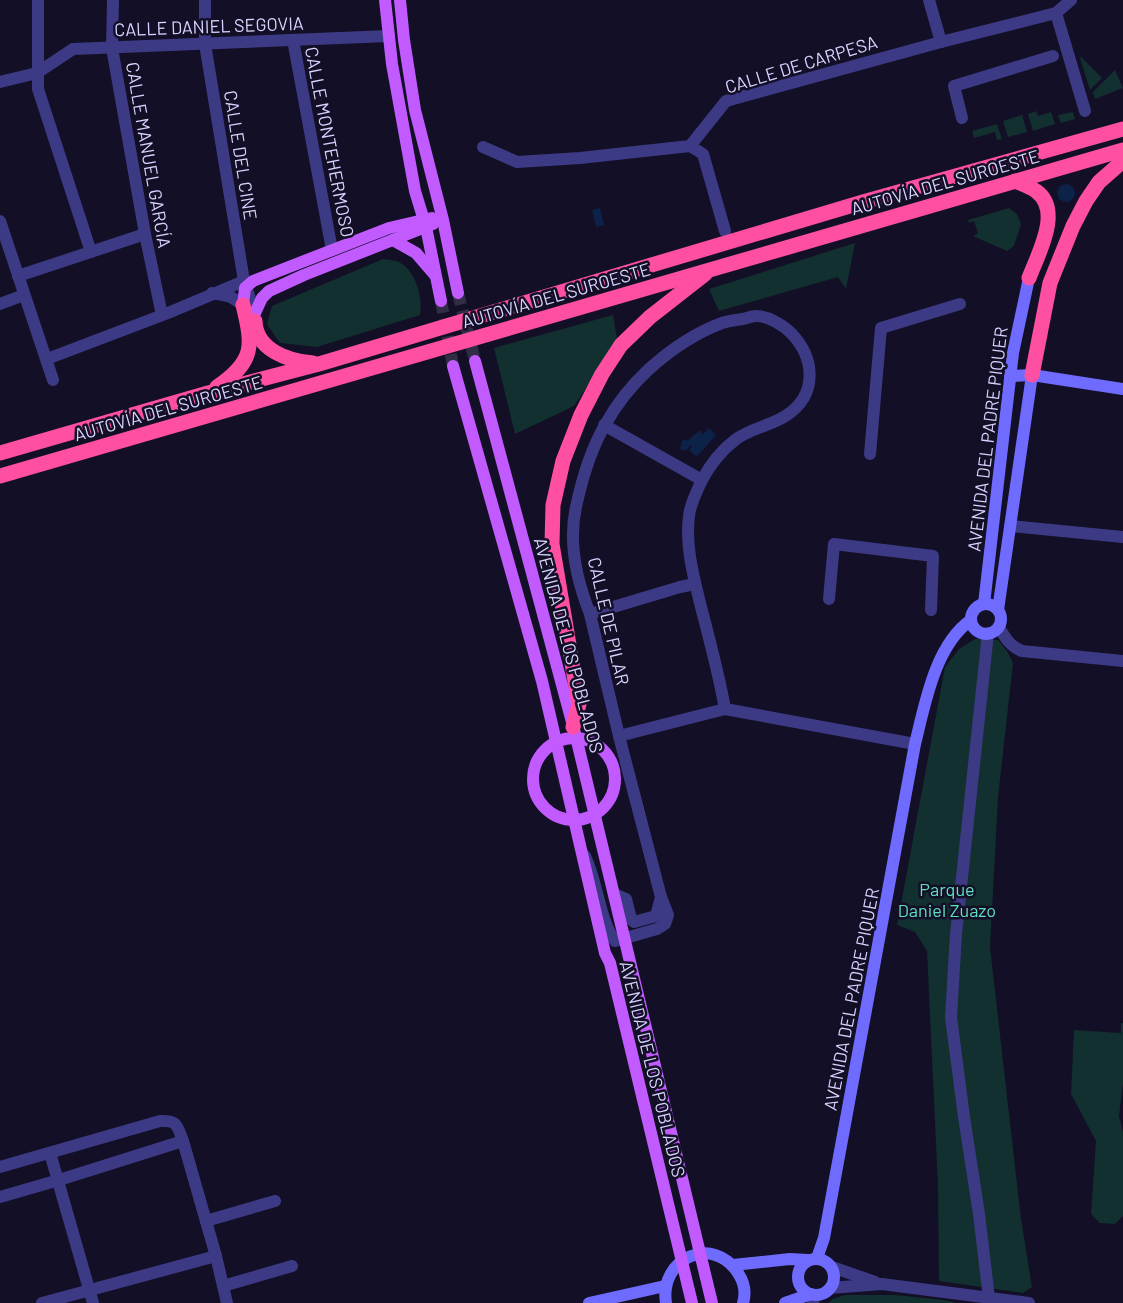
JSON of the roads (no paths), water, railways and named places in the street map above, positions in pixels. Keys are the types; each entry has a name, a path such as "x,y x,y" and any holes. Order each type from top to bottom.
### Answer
{"highway":[{"name":"AUTOVÍA DEL SUROESTE","path":"0,453 208,393 319,364 863,202 1123,129"},
{"name":"AUTOVÍA DEL SUROESTE","path":"0,476 1123,150"},
{"path":"1032,375 1048,291 1073,226 1086,201 1099,182 1123,161"},
{"path":"1015,181 1037,191 1047,204 1049,222 1029,278"},
{"path":"1039,251 1060,259"},
{"path":"574,732 579,704 552,544 553,505 562,460 580,415 602,374 621,345 650,318 712,269"},
{"path":"249,303 255,327 263,345 296,362 319,364"},
{"path":"208,393 231,378 248,354 250,343 249,303"}],"main road":[{"path":"385,0 389,36 415,192 425,223 441,301"},
{"path":"400,0 414,110 442,219 458,293"},
{"path":"415,192 412,209 393,234 269,291 249,303 244,284 332,250 393,234 442,219"},
{"path":"393,234 416,253 435,275"},
{"name":"AVENIDA DE LOS POBLADOS","path":"476,361 574,732 712,1303"},
{"name":"AVENIDA DE LOS POBLADOS","path":"453,366 524,610 557,742 605,953 610,963 692,1303"},
{"path":"574,732 599,746 608,756 614,768 616,782 613,795 606,806 594,816 583,820 556,817 545,809 537,798 533,785 534,771 538,758 547,748 574,732"}],"street":[{"path":"38,0 38,89 91,252"},
{"name":"CALLE MANUEL GARCÍA","path":"113,0 112,48 145,234 162,315"},
{"name":"CALLE DEL CINE","path":"205,0 205,44 244,284"},
{"path":"929,0 940,42"},
{"path":"1071,0 1056,13 1085,110"},
{"name":"CALLE DE CARPESA","path":"690,146 726,101 940,42 1056,13"},
{"name":"CALLE DANIEL SEGOVIA","path":"0,82 38,73 73,49 389,36"},
{"name":"CALLE MONTEHERMOSO","path":"293,40 332,250"},
{"path":"962,118 954,86 1053,56"},
{"path":"483,147 517,162 580,158 690,146 703,154 725,231"},
{"path":"0,221 53,380"},
{"path":"18,276 145,234"},
{"name":"AVENIDA DEL PADRE PIQUER","path":"984,604 1013,354 1029,278"},
{"path":"47,359 212,294 244,284"},
{"path":"212,294 249,303"},
{"path":"0,304 24,295"},
{"path":"870,454 881,328 960,304"},
{"name":"CALLE DE PILAR","path":"624,939 657,929 665,924 668,915 661,897 619,736 590,614 583,598 576,569 574,542 576,509 587,467 604,426 624,397 647,371 687,341 722,323 756,316 780,324 789,331 805,351 810,371 806,392 797,407 786,416 736,438 720,454 702,480 689,514 689,548 695,584 725,709"},
{"path":"1010,376 1032,375 1123,388"},
{"name":"AVENIDA DEL PADRE PIQUER","path":"998,610 1032,375"},
{"path":"604,426 702,480"},
{"path":"1010,526 1123,537"},
{"path":"829,598 834,544 933,556 931,610"},
{"path":"590,614 695,584"},
{"path":"989,1298 951,1017 956,934 993,630 1001,618 998,610 992,605 984,604 977,607 972,613 971,620 975,629 982,633 993,630 1016,649 1022,651 1123,660"},
{"name":"AVENIDA DEL PADRE PIQUER","path":"813,1297 802,1288 798,1278 800,1268 812,1259 824,1238 915,744 926,700 937,668 949,645 961,628 971,620"},
{"path":"619,736 725,709 915,744"},
{"name":"AVENIDA DE LOS POBLADOS","path":"579,844 593,872 608,932 614,941 624,939"},
{"path":"614,894 626,899 631,919 634,922 656,916 661,897"},
{"path":"0,1167 160,1121 170,1120 177,1124 216,1256 227,1303"},
{"path":"0,1196 59,1180 182,1141"},
{"path":"50,1153 92,1297"},
{"path":"206,1221 275,1201"},
{"path":"666,1303 665,1286 671,1271 682,1260 700,1253 712,1254 723,1258 733,1265 742,1280 745,1296 743,1303"},
{"path":"42,1303 92,1297 216,1256"},
{"path":"733,1265 790,1259 826,1261 832,1268 834,1278 830,1288 824,1293 813,1297 786,1303"},
{"path":"223,1286 292,1266"},
{"path":"832,1268 882,1284 1029,1303"},
{"path":"830,1288 882,1284"},
{"path":"588,1303 665,1286"}],"water":[{"path":"1066,184 1072,187 1075,193 1072,199 1066,202 1060,199 1057,193 1060,187"},
{"path":"600,208 604,225 596,227 592,210"},
{"path":"709,428 716,435 698,455 696,456 689,450 691,445 685,451 680,449 682,441 685,439 687,441 699,431 701,431 702,435"}],"tunnel":[{"path":"458,293 475,361"},
{"path":"441,301 453,366"}],"park label":[{"name":"Parque Daniel Zuazo","path":"947,900"}]}
